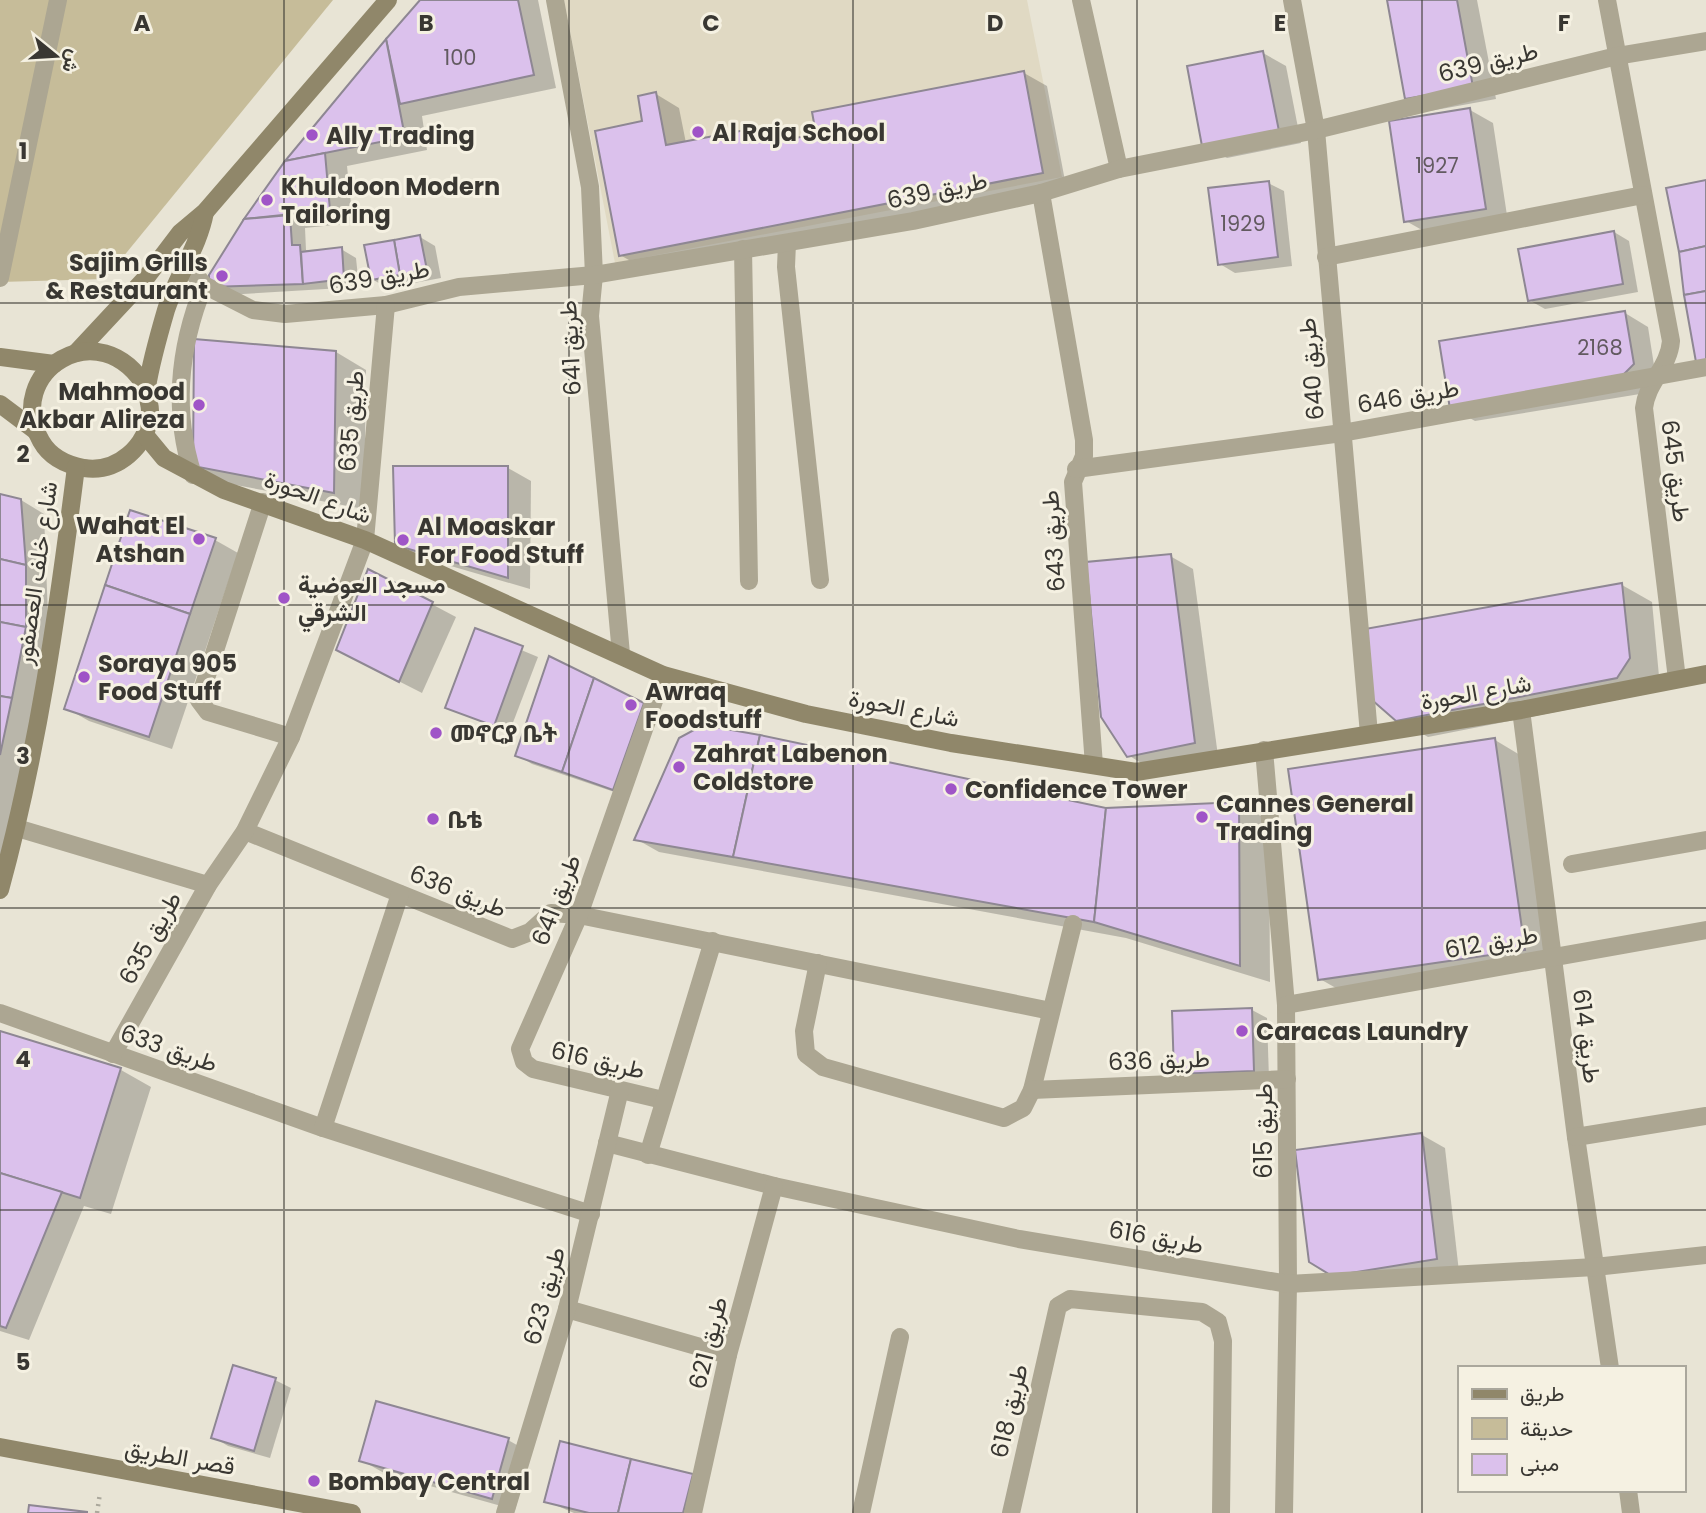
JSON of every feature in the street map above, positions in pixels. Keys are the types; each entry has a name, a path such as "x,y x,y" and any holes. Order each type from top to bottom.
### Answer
{"street":[{"path":"0,278 58,0"},
{"path":"36,431 32,413 34,394 42,377 54,364 76,353 145,279 187,224 205,212 388,0"},
{"name":"طريق 641","path":"555,0 590,187 594,275 589,301 590,326 621,654"},
{"path":"1082,0 1119,169"},
{"name":"طريق 640","path":"1292,0 1316,131 1369,734"},
{"name":"طريق 645","path":"1607,0 1671,341 1665,366 1645,397 1644,408 1677,679"},
{"name":"طريق 639","path":"184,262 204,285 253,310 285,314 386,306 459,287 594,275 786,243 1041,193 1119,169 1316,131 1617,56 1706,41"},
{"name":"طريق 643","path":"1041,193 1084,440 1084,456 1076,469 1073,482 1094,765"},
{"path":"1326,257 1643,195"},
{"path":"0,404 36,431 52,454 76,467 108,467 123,460 145,435 150,412 147,389 163,319 184,262 200,233 205,212"},
{"path":"786,243 786,267 820,580"},
{"path":"743,249 749,581"},
{"path":"193,475 184,449 181,367 188,325 204,285"},
{"name":"طريق 635","path":"113,1054 208,885 245,831 291,737 365,540 386,306"},
{"path":"76,353 98,351 118,357 136,371 147,389"},
{"path":"0,357 54,364"},
{"name":"طريق 646","path":"1076,469 1342,433 1706,367"},
{"name":"شارع الحورة","path":"145,435 164,458 224,490 365,540 663,675 806,714 951,743 1136,772 1521,710 1706,674"},
{"name":"شارع خلف العصفور","path":"0,890 17,828 58,608 76,467"},
{"path":"263,502 199,701 208,712 291,737"},
{"name":"طريق 641","path":"524,1062 520,1049 579,915 663,675"},
{"name":"طريق 614","path":"1521,710 1576,1137 1610,1366"},
{"name":"طريق 615","path":"1264,750 1286,1005 1288,1284 1284,1513"},
{"path":"17,828 208,885"},
{"name":"طريق 636","path":"245,831 512,939 530,932 551,913 579,915 1051,1011"},
{"path":"1572,864 1706,840"},
{"path":"323,1128 400,894"},
{"path":"818,963 804,1031 806,1054 824,1067 1004,1118 1023,1108 1032,1090 1073,924"},
{"name":"طريق 612","path":"1286,1005 1706,930"},
{"path":"648,1155 713,941"},
{"name":"طريق 633","path":"0,1013 323,1128 591,1214"},
{"name":"طريق 616","path":"524,1062 533,1069 663,1100"},
{"name":"طريق 636","path":"1032,1090 1287,1079"},
{"name":"طريق 623","path":"505,1513 567,1309 620,1090"},
{"path":"1576,1137 1706,1116"},
{"name":"طريق 616","path":"607,1143 774,1186 1019,1239 1288,1284 1595,1267 1706,1255"},
{"name":"طريق 621","path":"693,1513 729,1355 774,1186"},
{"name":"طريق 618","path":"1012,1513 1058,1306 1070,1299 1202,1312 1218,1322 1223,1340 1221,1513"},
{"path":"567,1309 729,1355"},
{"path":"861,1513 900,1337"},
{"name":"قصر الطريق","path":"0,1447 352,1513"},
{"path":"1628,1492 1631,1513"}],"shaded area":[{"name":"Al Raja School","path":"564,0 1027,0 1062,177 615,263","holes":["1024,71 1043,173 619,256 595,131 642,121 656,93 666,145 772,125 775,142 816,134 812,112"]}],"green space":[{"path":"0,0 333,0 105,279 0,282"}],"building":[{"path":"420,0 518,0 534,75 400,104 386,39"},
{"path":"1387,0 1457,0 1473,87 1405,99"},
{"path":"386,39 405,137 285,161"},
{"path":"1263,51 1279,131 1202,146 1187,66"},
{"path":"1024,71 1043,173 619,256 595,131 642,121 638,96 656,92 666,145 772,125 775,142 816,134 812,112"},
{"path":"1470,108 1486,209 1404,222 1389,121"},
{"path":"325,153 330,210 244,219 285,161"},
{"path":"1706,180 1706,246 1679,252 1666,188"},
{"path":"1269,181 1278,257 1218,265 1208,188"},
{"path":"290,215 292,245 300,245 303,284 209,287 209,275 244,219"},
{"path":"1614,231 1623,284 1528,301 1518,249"},
{"path":"420,235 427,270 400,275 394,240"},
{"path":"394,240 400,275 371,280 364,245"},
{"path":"1706,246 1706,291 1684,295 1679,252"},
{"path":"342,247 344,279 303,284 301,252"},
{"path":"1706,291 1706,360 1696,362 1684,295"},
{"path":"1625,311 1634,364 1616,382 1450,409 1439,341"},
{"path":"194,339 336,351 334,493 193,466"},
{"path":"393,466 508,466 508,578 395,545"},
{"path":"0,494 21,499 26,565 0,559"},
{"path":"130,510 216,538 190,614 105,585"},
{"path":"1171,554 1195,743 1127,757 1101,717 1086,562"},
{"path":"0,559 26,565 26,627 0,622"},
{"path":"368,569 433,602 399,682 336,650"},
{"path":"1622,583 1630,658 1617,678 1396,721 1372,700 1365,629"},
{"path":"105,585 190,614 149,737 64,709"},
{"path":"0,622 26,627 12,698 0,696"},
{"path":"475,628 523,646 494,726 445,708"},
{"path":"549,656 594,678 562,772 515,756"},
{"path":"594,678 644,703 613,790 562,772"},
{"path":"0,696 12,698 0,755"},
{"path":"703,725 760,735 733,857 634,840 679,738"},
{"path":"760,735 1106,808 1094,922 733,857"},
{"path":"1495,738 1525,950 1318,980 1288,769"},
{"path":"1239,802 1240,966 1094,922 1106,808"},
{"path":"1252,1008 1254,1071 1174,1074 1172,1011"},
{"path":"0,1031 121,1068 80,1198 0,1173"},
{"path":"1422,1133 1437,1259 1332,1276 1309,1262 1295,1150"},
{"path":"0,1173 62,1192 6,1328 0,1326"},
{"path":"233,1365 276,1378 254,1451 211,1438"},
{"path":"376,1401 509,1438 492,1499 359,1461"},
{"path":"560,1441 631,1459 618,1513 589,1513 544,1502"},
{"path":"631,1459 693,1474 683,1513 618,1513"},
{"path":"29,1505 87,1512 87,1513 28,1513"}],"place":[{"name":"Al Raja School","path":"698,132"},
{"name":"Ally Trading","path":"312,135"},
{"name":"Khuldoon Modern Tailoring","path":"267,200"},
{"name":"Sajim Grills & Restaurant","path":"222,276"},
{"name":"Mahmood Akbar Alireza","path":"199,405"},
{"name":"Wahat El Atshan","path":"199,539"},
{"name":"Al Moaskar For Food Stuff","path":"403,540"},
{"name":"مسجد العوضية الشرقي","path":"284,598"},
{"name":"Soraya 905 Food Stuff","path":"84,677"},
{"name":"Awraq Foodstuff","path":"631,705"},
{"name":"መኖርያ ቤት","path":"436,733"},
{"name":"Zahrat Labenon Coldstore","path":"679,767"},
{"name":"Confidence Tower","path":"951,789"},
{"name":"Cannes General Trading","path":"1202,817"},
{"name":"ቤቴ","path":"433,819"},
{"name":"Caracas Laundry","path":"1242,1031"},
{"name":"Bombay Central","path":"314,1481"}]}
